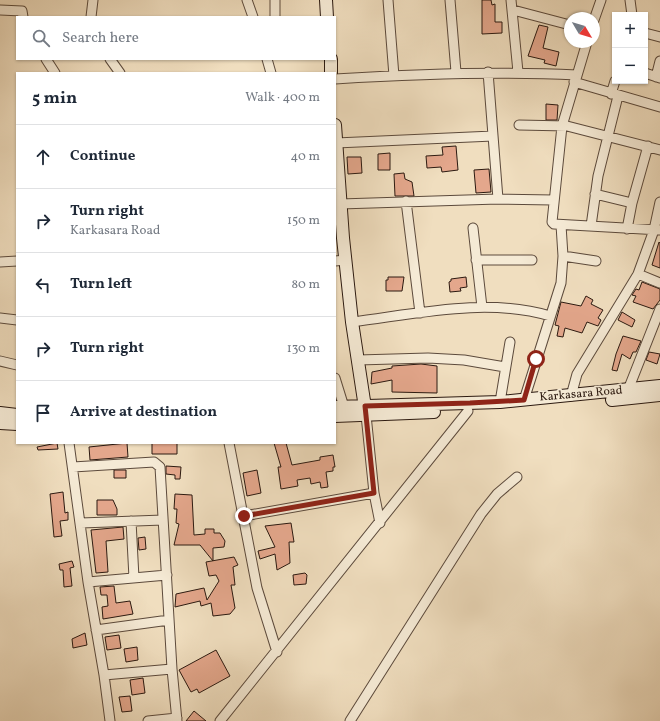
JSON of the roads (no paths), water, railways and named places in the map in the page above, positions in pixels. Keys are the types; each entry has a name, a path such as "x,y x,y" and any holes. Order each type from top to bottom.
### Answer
{"main road":[{"path":"326,0 327,16"},
{"path":"331,60 331,72"},
{"path":"336,143 340,204 340,260 352,322 366,411"},
{"name":"Karkasara Road","path":"336,416 366,411 524,400 660,386"},
{"name":"Karkasara Road","path":"340,407 366,411 468,411 539,407 660,395"},
{"path":"0,413 16,415"},
{"path":"0,423 16,424"}],"street":[{"path":"91,16 93,0"},
{"path":"247,0 253,16"},
{"path":"275,0 275,16"},
{"path":"388,0 394,76"},
{"path":"450,0 456,72"},
{"path":"511,0 518,72"},
{"path":"597,12 601,0"},
{"path":"630,0 632,12"},
{"path":"0,10 22,11 23,16"},
{"path":"512,10 564,23"},
{"path":"648,34 660,37"},
{"path":"585,48 562,126 553,200 552,222 554,224 657,230"},
{"path":"47,60 54,72"},
{"path":"111,60 119,72"},
{"path":"648,74 658,78 660,62"},
{"path":"336,79 456,72 518,72 575,79 615,95 660,108"},
{"path":"488,72 498,199"},
{"path":"591,226 595,194 615,95 615,84"},
{"path":"519,125 562,126 608,135 660,150"},
{"path":"336,143 493,136"},
{"path":"627,229 632,203 648,146"},
{"path":"595,194 632,203"},
{"path":"340,204 498,199 553,200"},
{"path":"406,201 420,313"},
{"path":"570,396 577,374 638,274 657,230 660,202"},
{"path":"524,400 561,283 563,256 561,224"},
{"path":"473,228 482,307"},
{"path":"563,256 596,261"},
{"path":"476,260 532,260"},
{"path":"0,262 16,261"},
{"path":"638,274 660,283"},
{"path":"352,322 482,307 527,311 550,316"},
{"path":"628,390 659,313"},
{"path":"0,318 16,320"},
{"path":"500,402 510,342"},
{"path":"358,360 428,358 464,360 505,367"},
{"path":"0,361 16,365"},
{"path":"336,384 340,407"},
{"path":"366,411 374,493 380,523"},
{"path":"220,721 277,652 468,411"},
{"path":"69,444 88,582 104,675 110,721"},
{"path":"229,444 257,588 277,652"},
{"path":"73,467 154,462 160,466 172,669 177,719 148,721"},
{"path":"350,721 481,514 497,494 517,478"},
{"path":"244,516 374,493"},
{"path":"81,523 163,520"},
{"path":"130,521 134,578"},
{"path":"88,582 166,576"},
{"path":"96,630 169,620"},
{"path":"104,675 172,669"}]}
